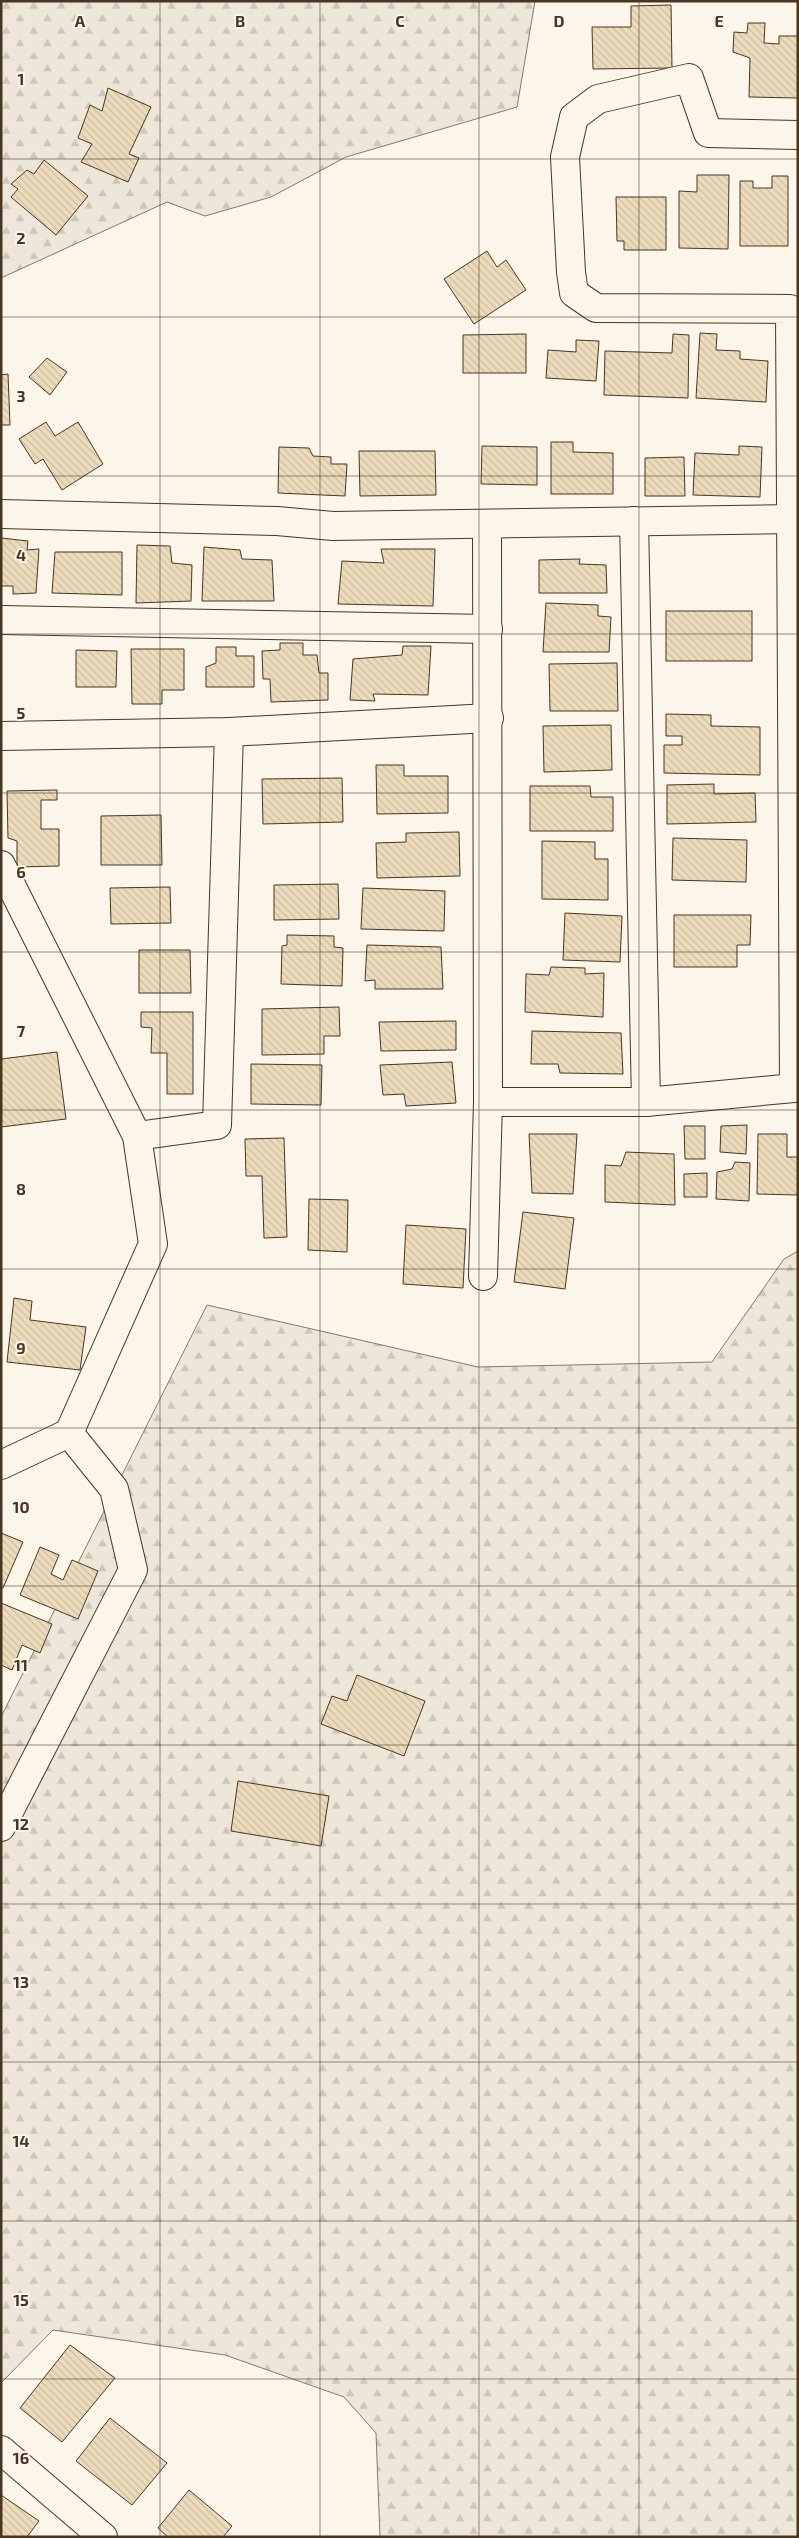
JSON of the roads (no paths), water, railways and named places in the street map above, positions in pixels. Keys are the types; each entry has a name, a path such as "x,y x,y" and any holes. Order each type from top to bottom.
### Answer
{"street":[{"path":"488,1102 646,1102 794,1088 790,309 596,308 574,294 571,272 565,157 574,117 598,99 689,78 708,134 798,135"},
{"path":"1,514 277,521 333,526 792,519"},
{"path":"634,521 646,1102"},
{"path":"483,1276 488,1102 489,718 487,524"},
{"path":"1,620 488,629"},
{"path":"1,736 229,732 489,718"},
{"path":"137,1136 217,1124 229,732"},
{"path":"1,865 137,1136 153,1244 69,1433 1,1465"},
{"path":"1,1827 133,1570 114,1489 69,1433"},
{"path":"1,2450 103,2537"}]}
